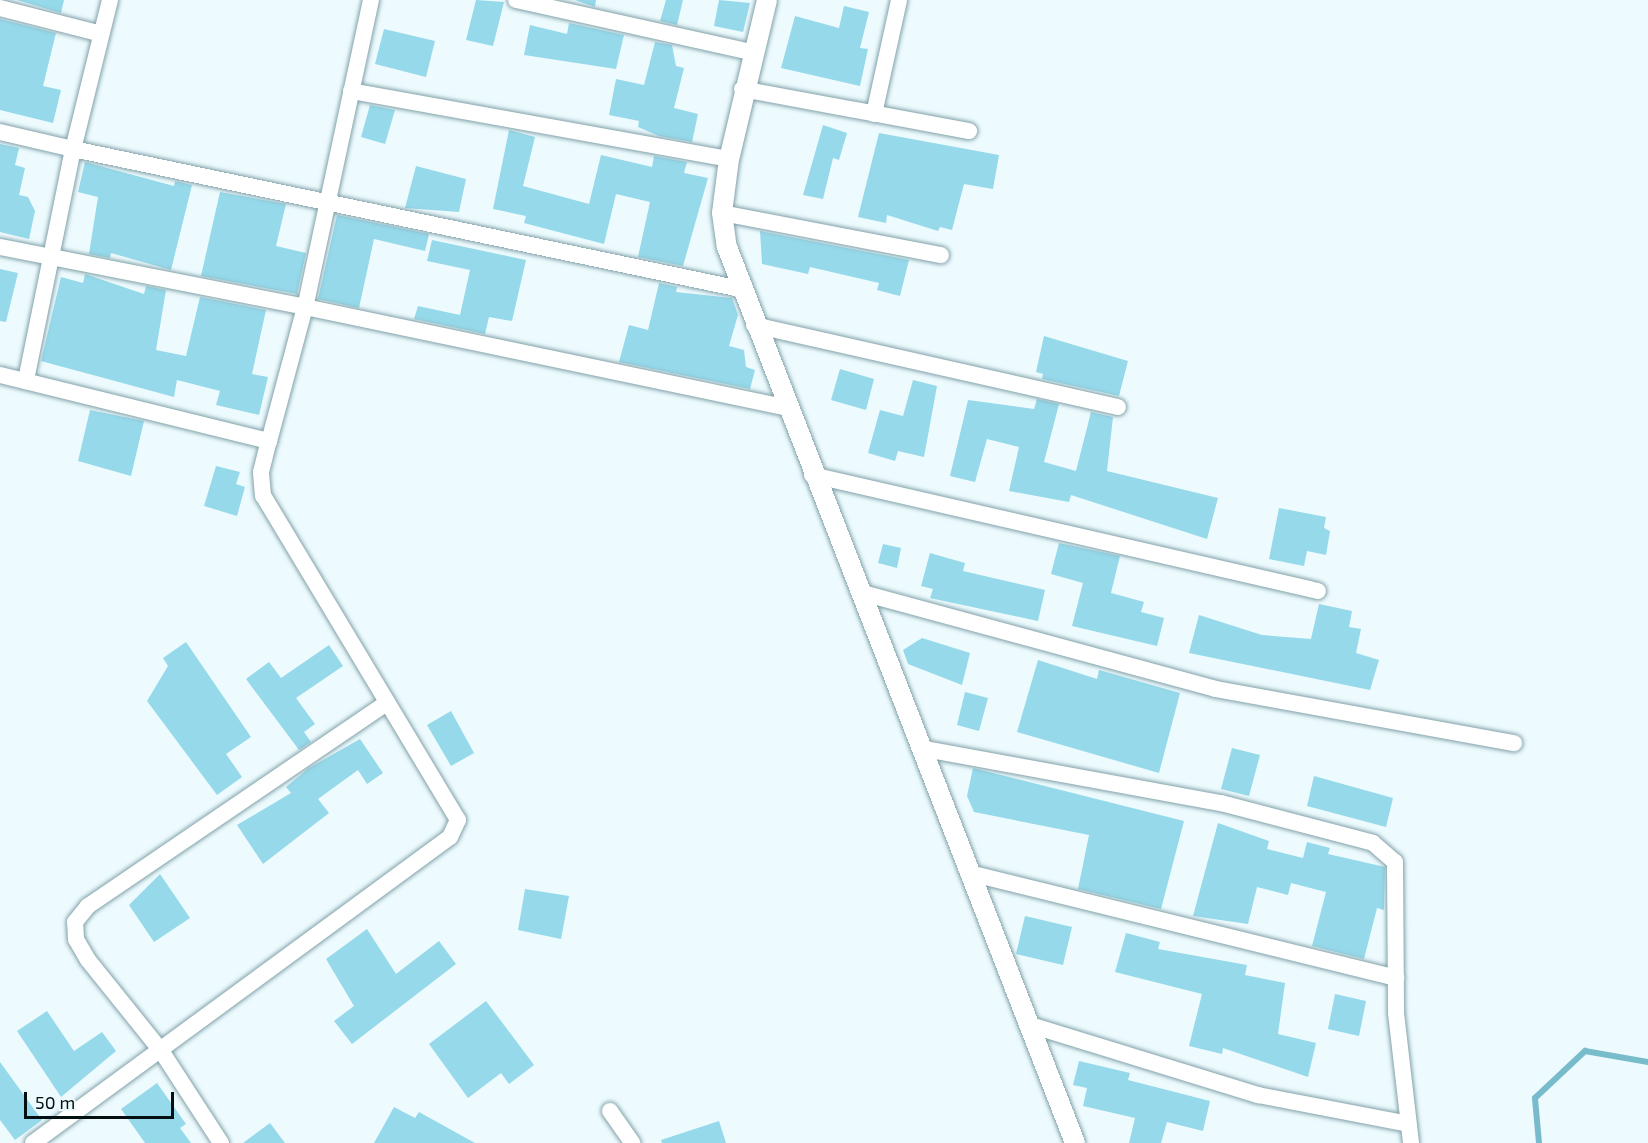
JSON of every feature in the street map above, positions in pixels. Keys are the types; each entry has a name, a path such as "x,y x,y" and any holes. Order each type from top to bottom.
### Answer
{"street":[{"path":"26,381 73,149 110,0"},
{"path":"33,1143 162,1052 450,837 458,820 452,803 385,704 263,496 261,472 305,307 371,0"},
{"path":"516,0 750,52"},
{"path":"767,0 750,52 742,88 722,213 740,289 1026,1024 1075,1143"},
{"path":"874,114 899,0"},
{"path":"0,8 101,34"},
{"path":"742,88 969,131"},
{"path":"351,91 729,159"},
{"path":"0,132 740,289"},
{"path":"722,213 941,255"},
{"path":"0,247 305,307 787,408"},
{"path":"754,325 1118,407"},
{"path":"0,375 269,441"},
{"path":"812,475 1318,591"},
{"path":"859,592 1216,689 1514,743"},
{"path":"221,1143 162,1052 88,960 76,939 75,922 88,906 385,704"},
{"path":"920,748 1221,803 1373,843 1395,862 1396,978 1411,1143"},
{"path":"969,873 1396,978"},
{"path":"1026,1024 1258,1095 1408,1124"},
{"path":"610,1111 632,1143"}],"building":[{"path":"17,0 64,0 61,13"},
{"path":"476,0 504,2 493,46 466,40"},
{"path":"575,0 596,0 595,7"},
{"path":"666,0 683,0 677,25 660,21"},
{"path":"719,0 750,3 743,32 714,26"},
{"path":"844,6 869,12 860,48 868,49 860,86 781,68 795,16 839,28"},
{"path":"0,19 56,33 43,86 61,90 53,123 0,110"},
{"path":"569,23 624,35 616,69 524,55 530,25 567,34"},
{"path":"384,29 435,41 426,77 375,64"},
{"path":"655,42 672,45 676,66 684,68 674,108 698,114 692,142 659,136 638,127 639,121 609,115 616,79 644,85"},
{"path":"370,105 395,110 385,144 361,137"},
{"path":"823,125 847,133 839,160 833,158 823,199 803,195"},
{"path":"509,130 535,137 523,186 589,204 601,155 652,167 654,156 687,162 684,173 708,178 683,266 638,257 650,202 616,194 604,244 524,223 526,216 493,209"},
{"path":"879,133 999,155 993,189 964,184 952,230 940,227 938,231 887,215 886,223 858,217"},
{"path":"0,144 19,148 15,165 25,168 19,195 28,197 35,211 29,239 0,232"},
{"path":"85,162 174,186 175,181 192,185 171,270 111,253 110,258 89,254 98,197 78,192"},
{"path":"416,166 466,179 459,212 405,208"},
{"path":"220,192 286,204 276,246 306,253 297,294 201,276"},
{"path":"337,215 429,234 425,251 374,239 359,308 318,299"},
{"path":"760,231 909,260 900,296 877,290 879,283 810,267 808,274 762,264"},
{"path":"432,240 526,260 512,321 489,317 485,334 414,319 418,306 460,315 470,270 427,261"},
{"path":"0,269 18,273 6,322 0,321"},
{"path":"85,274 144,294 146,286 166,290 156,350 186,356 200,297 266,310 252,374 268,377 259,415 216,405 220,391 177,380 174,397 41,361 61,277 83,283"},
{"path":"659,283 677,287 676,292 732,298 738,315 729,346 744,350 746,367 755,370 750,389 619,362 629,325 648,330"},
{"path":"1044,336 1128,361 1119,396 1042,379 1043,374 1036,372"},
{"path":"840,369 874,379 866,410 831,400"},
{"path":"913,380 937,386 924,457 898,451 895,461 868,453 880,410 903,416"},
{"path":"1037,399 1059,404 1044,462 1076,471 1091,412 1113,417 1107,471 1218,498 1207,539 1071,495 1069,502 1009,491 1019,447 987,439 975,482 950,476 968,400 1034,409"},
{"path":"90,410 144,421 131,476 78,461"},
{"path":"216,466 240,472 236,484 245,487 237,516 204,506"},
{"path":"1279,508 1326,517 1324,528 1330,531 1326,555 1307,551 1304,566 1269,559"},
{"path":"1059,543 1120,556 1111,593 1144,602 1141,612 1164,618 1157,646 1072,626 1083,583 1051,574"},
{"path":"883,544 901,548 897,568 878,563"},
{"path":"930,553 965,563 963,571 1045,590 1038,621 930,598 933,589 921,586"},
{"path":"1319,604 1352,611 1349,627 1361,629 1356,653 1379,660 1370,690 1189,653 1199,615 1262,635 1311,639"},
{"path":"922,638 970,653 962,685 908,664 903,650"},
{"path":"186,642 251,737 226,754 242,777 217,795 147,701 168,666 163,658"},
{"path":"329,645 343,666 296,698 315,724 304,732 311,742 299,750 246,679 269,662 281,678"},
{"path":"1038,660 1097,679 1099,670 1180,693 1159,773 1017,732"},
{"path":"965,692 988,698 979,731 957,725"},
{"path":"451,711 474,753 451,766 427,725"},
{"path":"360,739 383,773 367,784 358,770 318,799 329,813 263,864 237,825 291,793 286,787 309,768"},
{"path":"1232,748 1260,755 1249,796 1221,789"},
{"path":"973,768 1184,821 1161,909 1078,889 1089,835 974,812 967,796"},
{"path":"1314,776 1393,798 1386,827 1307,806"},
{"path":"1218,823 1269,841 1267,849 1303,858 1307,842 1330,848 1328,854 1385,867 1384,910 1377,908 1364,959 1312,946 1326,892 1291,883 1288,895 1257,887 1248,924 1193,916"},
{"path":"160,874 190,918 154,942 129,905"},
{"path":"525,889 569,896 561,939 518,930"},
{"path":"1025,916 1072,927 1063,965 1016,954"},
{"path":"367,929 396,974 439,941 456,964 352,1044 334,1021 354,1006 326,959"},
{"path":"1126,933 1160,942 1158,949 1247,965 1245,975 1285,983 1278,1034 1316,1043 1308,1077 1223,1048 1222,1054 1189,1046 1202,994 1115,972"},
{"path":"1335,994 1366,1001 1359,1036 1328,1029"},
{"path":"486,1001 534,1065 509,1084 501,1073 468,1098 429,1044"},
{"path":"47,1011 74,1051 102,1032 116,1051 61,1097 17,1031"},
{"path":"1079,1061 1130,1073 1128,1080 1210,1101 1203,1131 1167,1122 1161,1143 1129,1143 1135,1118 1083,1106 1087,1088 1073,1085"},
{"path":"0,1062 42,1120 15,1140 0,1120"},
{"path":"157,1083 186,1124 180,1128 191,1143 145,1143 121,1109"},
{"path":"394,1107 415,1118 419,1112 475,1143 374,1143"},
{"path":"719,1121 726,1143 662,1143 661,1140"},
{"path":"270,1123 285,1143 243,1143"}],"waterway":[{"path":"1539,1143 1535,1098 1585,1051 1648,1062"}]}
